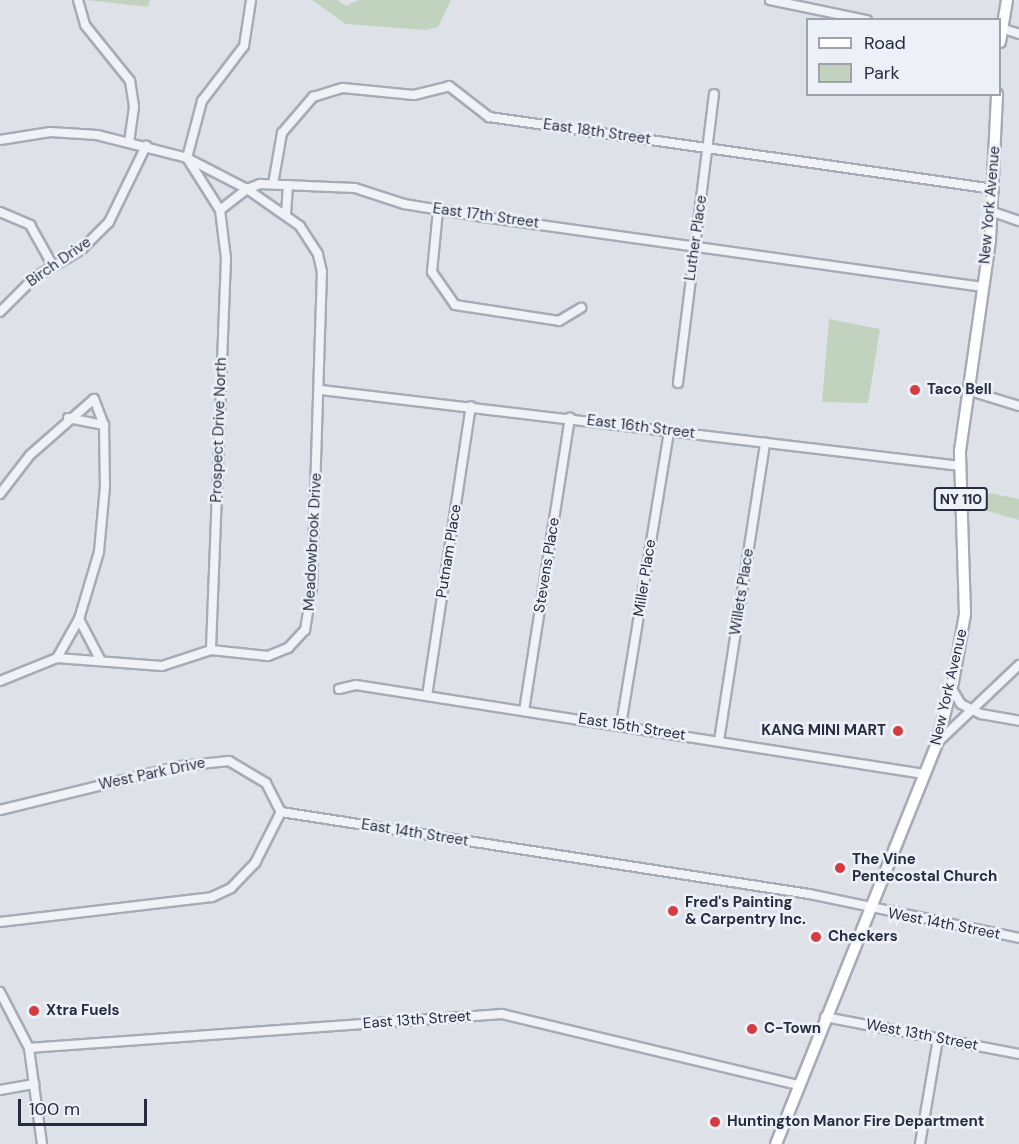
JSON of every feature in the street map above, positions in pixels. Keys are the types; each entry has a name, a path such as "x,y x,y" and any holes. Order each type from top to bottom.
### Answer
{"main road":[{"path":"1001,28 1007,0"},
{"name":"New York Avenue","path":"776,1144 797,1085 938,743 952,689 965,614 960,466 967,390 993,212 997,96"}],"street":[{"path":"78,0 85,25 130,81 134,106 129,141"},
{"path":"187,158 202,101 244,46 251,0"},
{"path":"770,0 857,18"},
{"path":"1001,28 1019,34"},
{"name":"East 18th Street","path":"273,184 274,162 289,119 313,97 343,88 414,95 449,86 489,117 994,189"},
{"name":"Luther Place","path":"678,383 714,94"},
{"path":"0,140 50,132 129,141 187,158 247,189 220,210"},
{"name":"Birch Drive","path":"0,312 53,266 82,249 109,222 146,146"},
{"name":"Prospect Drive North","path":"187,158 220,210 226,258 211,650"},
{"name":"East 17th Street","path":"247,189 273,184 355,188 438,210 983,287"},
{"path":"286,214 288,185"},
{"name":"Meadowbrook Drive","path":"0,681 57,658 100,659 162,666 211,650 268,656 288,648 305,630 312,588 321,390 320,263 310,239 286,214 247,189"},
{"path":"438,210 432,272 455,305 559,321 581,308"},
{"path":"0,212 30,225 53,266"},
{"path":"993,212 1019,220"},
{"name":"East 16th Street","path":"321,390 471,406 960,466"},
{"path":"967,390 1019,406"},
{"path":"0,494 68,418 94,399 104,425 99,552 79,619 57,658"},
{"name":"Putnam Place","path":"427,696 471,406"},
{"path":"68,418 104,425"},
{"name":"Stevens Place","path":"524,711 570,418"},
{"name":"Miller Place","path":"621,726 669,431"},
{"name":"Willets Place","path":"718,741 765,443"},
{"path":"79,619 100,659"},
{"path":"938,743 1019,665"},
{"name":"East 15th Street","path":"339,689 356,685 924,774"},
{"path":"952,689 973,711 1019,721"},
{"name":"West Park Drive","path":"0,810 180,766 229,761 266,783 281,812"},
{"path":"0,922 212,897 231,888 255,863 281,812"},
{"name":"East 14th Street","path":"281,812 870,907"},
{"name":"West 14th Street","path":"870,907 1019,938"},
{"path":"0,992 29,1048 42,1144"},
{"name":"East 13th Street","path":"29,1048 502,1014 797,1085"},
{"name":"West 13th Street","path":"825,1017 1019,1054"},
{"path":"920,1144 938,1039"},
{"path":"0,1089 34,1084"}],"green space":[{"path":"87,0 150,0 148,7"},
{"path":"312,0 337,0 346,6 358,0 451,0 438,27 426,30 346,24"},
{"path":"829,319 880,329 868,403 822,402"},
{"path":"989,493 1019,499 1019,520 984,510"}],"place":[{"name":"Taco Bell","path":"915,390"},
{"name":"KANG MINI MART","path":"898,731"},
{"name":"The Vine Pentecostal Church","path":"840,868"},
{"name":"Fred's Painting & Carpentry Inc.","path":"673,911"},
{"name":"Checkers","path":"816,937"},
{"name":"Xtra Fuels","path":"34,1011"},
{"name":"C-Town","path":"752,1029"},
{"name":"Huntington Manor Fire Department","path":"715,1122"}]}
